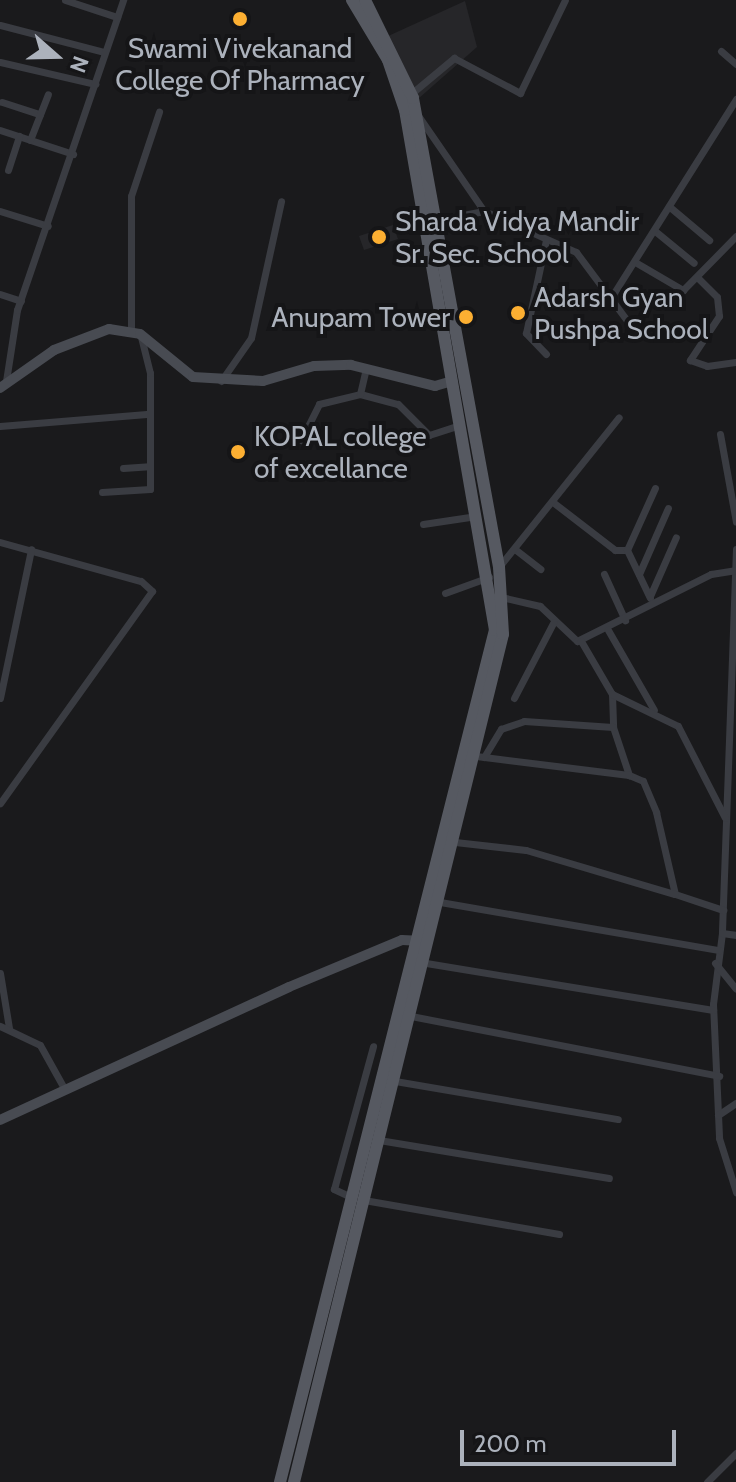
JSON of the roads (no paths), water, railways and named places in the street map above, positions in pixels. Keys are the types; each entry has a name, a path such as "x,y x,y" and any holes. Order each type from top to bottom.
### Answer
{"main road":[{"path":"294,1482 358,1198 369,1129 395,1081 426,963 424,941 440,859 494,641 489,577 452,381 433,236 397,82 352,0"},
{"path":"365,0 412,93 436,220 433,236"},
{"path":"280,1482 358,1198 379,1140 383,1072 424,941 440,902 480,757 498,675 499,567 437,262"},
{"path":"2,384 88,332 136,333 181,373 221,381 263,381 314,366 366,368 435,386 452,381"},
{"path":"0,1120 289,987 424,941"}],"street":[{"path":"65,0 117,17"},
{"path":"2,384 21,301 123,0"},
{"path":"412,93 454,58 520,93 565,0"},
{"path":"0,25 104,52"},
{"path":"721,51 736,64"},
{"path":"0,62 95,84"},
{"path":"30,140 48,94"},
{"path":"612,296 671,208 736,99"},
{"path":"2,102 40,114"},
{"path":"102,492 148,490 150,373 136,333 131,196 159,112"},
{"path":"416,113 484,211 591,264 632,327"},
{"path":"0,130 73,154"},
{"path":"8,170 19,136"},
{"path":"221,381 251,338 281,201"},
{"path":"671,208 709,240"},
{"path":"0,211 48,226"},
{"path":"436,220 484,211"},
{"path":"655,231 694,263"},
{"path":"635,262 679,289 697,277 736,236"},
{"path":"546,240 526,333 546,354"},
{"path":"697,277 715,292 719,316 690,360 707,366 736,362"},
{"path":"0,294 21,301"},
{"path":"360,394 366,368"},
{"path":"301,440 319,404 360,394 398,404 429,435 461,424"},
{"path":"0,426 147,414"},
{"path":"445,593 489,577 516,550 619,417"},
{"path":"720,434 732,473 736,522"},
{"path":"123,468 149,466"},
{"path":"627,550 655,488"},
{"path":"554,503 615,550 627,550"},
{"path":"639,574 668,508"},
{"path":"423,524 479,516"},
{"path":"651,600 676,537"},
{"path":"0,542 31,549 152,591 0,803"},
{"path":"0,698 31,549"},
{"path":"736,549 727,706 722,933 715,963 713,1010 719,1076 718,1115 736,1192"},
{"path":"516,550 540,569"},
{"path":"627,550 651,600"},
{"path":"581,641 608,630 651,600 735,572"},
{"path":"604,574 625,620"},
{"path":"501,597 540,606 553,623 581,641 612,694 613,727 629,775"},
{"path":"514,698 553,623"},
{"path":"608,630 654,710 692,743 726,825 736,829"},
{"path":"612,694 654,710"},
{"path":"727,706 736,708"},
{"path":"613,727 524,721 501,729 480,757 629,775 643,781 656,812 675,894"},
{"path":"455,842 526,850 723,910"},
{"path":"440,902 719,950"},
{"path":"722,933 736,935"},
{"path":"426,963 713,1010"},
{"path":"715,963 736,989"},
{"path":"0,973 9,1028"},
{"path":"411,1016 719,1076"},
{"path":"0,1026 9,1028 46,1051 65,1090"},
{"path":"373,1046 334,1189 358,1198 559,1234"},
{"path":"368,1061 383,1072"},
{"path":"395,1081 618,1119"},
{"path":"718,1115 736,1103"},
{"path":"352,1120 369,1129"},
{"path":"379,1140 609,1178"},
{"path":"707,1482 736,1453"}],"place":[{"name":"Swami Vivekanand College Of Pharmacy","path":"240,19"},
{"name":"Sharda Vidya Mandir Sr. Sec. School","path":"379,237"},
{"name":"Adarsh Gyan Pushpa School","path":"518,313"},
{"name":"Anupam Tower","path":"466,317"},
{"name":"KOPAL college of excellance","path":"238,452"}]}
